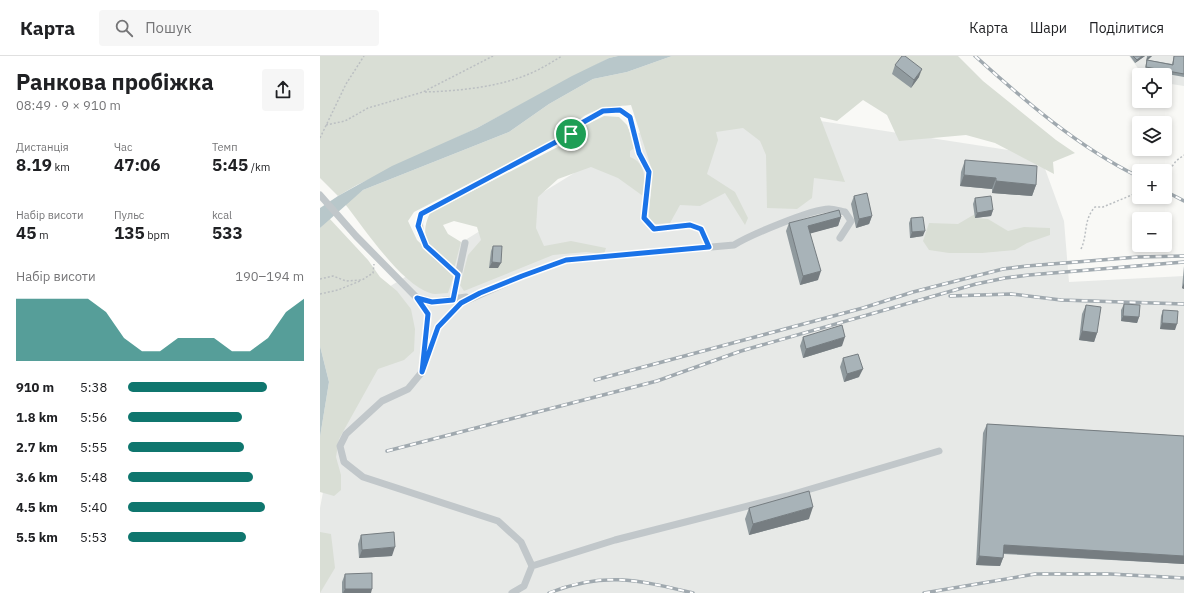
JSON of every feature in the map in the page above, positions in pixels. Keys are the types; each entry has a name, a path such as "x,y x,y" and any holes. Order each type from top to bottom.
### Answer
{"lane":[{"path":"458,275 426,246 418,226 421,214 571,134 580,124 603,111 620,110 630,117 639,153 649,172 644,218 654,229 690,225 701,229 709,247"},
{"path":"320,195 348,227 417,298 428,314 422,372"},
{"path":"512,593 524,586 532,566 521,542 498,521 363,477 344,462 340,446 346,434 382,401 408,389 422,372 438,327 461,303 480,293 566,260 734,245 745,238 801,216 829,209 844,212 851,221 840,238"},
{"path":"453,300 465,243"},
{"path":"417,298 432,302 453,300 480,293"},
{"path":"532,566 615,540 787,496 939,451"}],"path":[{"path":"320,138 346,84 364,56"},
{"path":"326,125 345,121 368,108 423,92 494,56"},
{"path":"423,92 450,91 498,83 530,74 562,56"},
{"path":"1172,166 1184,155"},
{"path":"1081,249 1087,218 1095,207 1103,207 1132,195"},
{"path":"320,294 338,290 362,280 373,273 374,254"},
{"path":"320,279 333,276 346,281 362,280"}],"shaded area":[{"path":"320,56 618,56 609,58 477,128 357,185 338,196 320,178"},
{"path":"618,56 672,56 627,72 593,79 549,104 509,132 363,190 320,228 320,208 338,196 392,166 477,128 572,76 609,58"},
{"path":"672,56 958,56 983,81 1056,140 1075,153 1053,162 1054,174 995,143 966,135 899,141 887,115 863,100 837,121 820,117 845,182 814,178 812,198 797,209 767,208 766,155 760,141 743,128 716,132 718,140 707,174 735,192 748,218 745,225 725,193 700,206 680,205 670,223 654,224 649,217 652,170 631,105 605,108 596,110 582,118 571,131 414,212 408,221 417,240 454,275 448,293 439,294 430,293 419,288 407,279 384,254 345,204 363,190 509,132 549,104 593,79 627,72"},
{"path":"1129,56 1184,56 1184,86 1172,84 1172,68 1138,68"},
{"path":"691,101 1040,155 1064,221 1069,282 1184,276 1184,593 320,593 320,508 358,306"},
{"path":"604,116 619,117 627,125 636,147 630,151 630,157 636,160 644,173 643,196 618,178 591,167 558,179 538,197 536,228 544,246 571,241 606,248 604,254 586,252 553,255 464,291 460,285 468,255 481,240 477,227 454,221 443,225 448,234 461,242 454,269 434,251 426,239 426,223 430,213 573,139 584,126"},
{"path":"975,214 975,218 988,219 1008,231 1024,227 1050,228 1050,235 1027,243 1015,250 982,253 949,253 929,250 923,241 929,223 958,224"},
{"path":"329,218 368,260 380,277 397,291 411,309 415,329 414,351 404,360 378,369 339,439 336,457 341,475 341,490 334,496 320,492 320,437 329,382 320,346 320,228"},
{"path":"320,346 329,382 320,437"},
{"path":"320,532 331,534 335,568 320,593"}],"building":[{"path":"902,56 905,56 922,69 914,80 895,65"},
{"path":"1133,56 1142,56 1137,60"},
{"path":"1174,56 1184,56 1184,74 1172,72 1172,68 1146,67 1147,60 1173,65"},
{"path":"965,160 1037,166 1036,185 996,181 996,178 964,175"},
{"path":"867,193 872,216 859,219 854,196"},
{"path":"991,196 993,210 977,213 975,198"},
{"path":"839,210 841,217 808,226 821,271 803,276 789,223"},
{"path":"923,217 925,231 912,232 911,218"},
{"path":"493,246 502,246 501,263 492,262"},
{"path":"1124,304 1140,305 1139,317 1123,316"},
{"path":"1086,305 1101,307 1097,333 1082,331"},
{"path":"1163,310 1178,311 1177,324 1162,323"},
{"path":"842,325 845,337 806,349 803,337"},
{"path":"858,354 863,369 847,374 843,358"},
{"path":"987,424 1184,436 1184,556 1004,545 1003,558 979,556"},
{"path":"809,491 813,507 753,524 749,508"},
{"path":"394,532 395,547 362,550 361,535"},
{"path":"372,573 372,589 345,589 345,574"}],"railway":[{"path":"975,56 1013,90 1073,137 1116,165 1132,173"},
{"path":"1172,195 1184,201"},
{"path":"595,380 863,308 913,292 1003,269 1138,257 1184,256"},
{"path":"387,451 657,381 741,351 976,284 1029,275 1184,262"},
{"path":"950,296 1011,294 1061,300 1184,304"},
{"path":"924,593 1035,574 1110,574 1184,578"},
{"path":"549,593 569,586 604,580 638,581 693,593"}],"route":[{"path":"620,110 630,117 639,153 649,172 644,218 654,229 690,225 701,229 709,247 566,260 480,293 461,303 438,327 428,359 422,372 428,314 417,298 432,302 453,300 458,275 426,246 418,226 421,214 571,134 580,124 603,111 620,110"}]}
